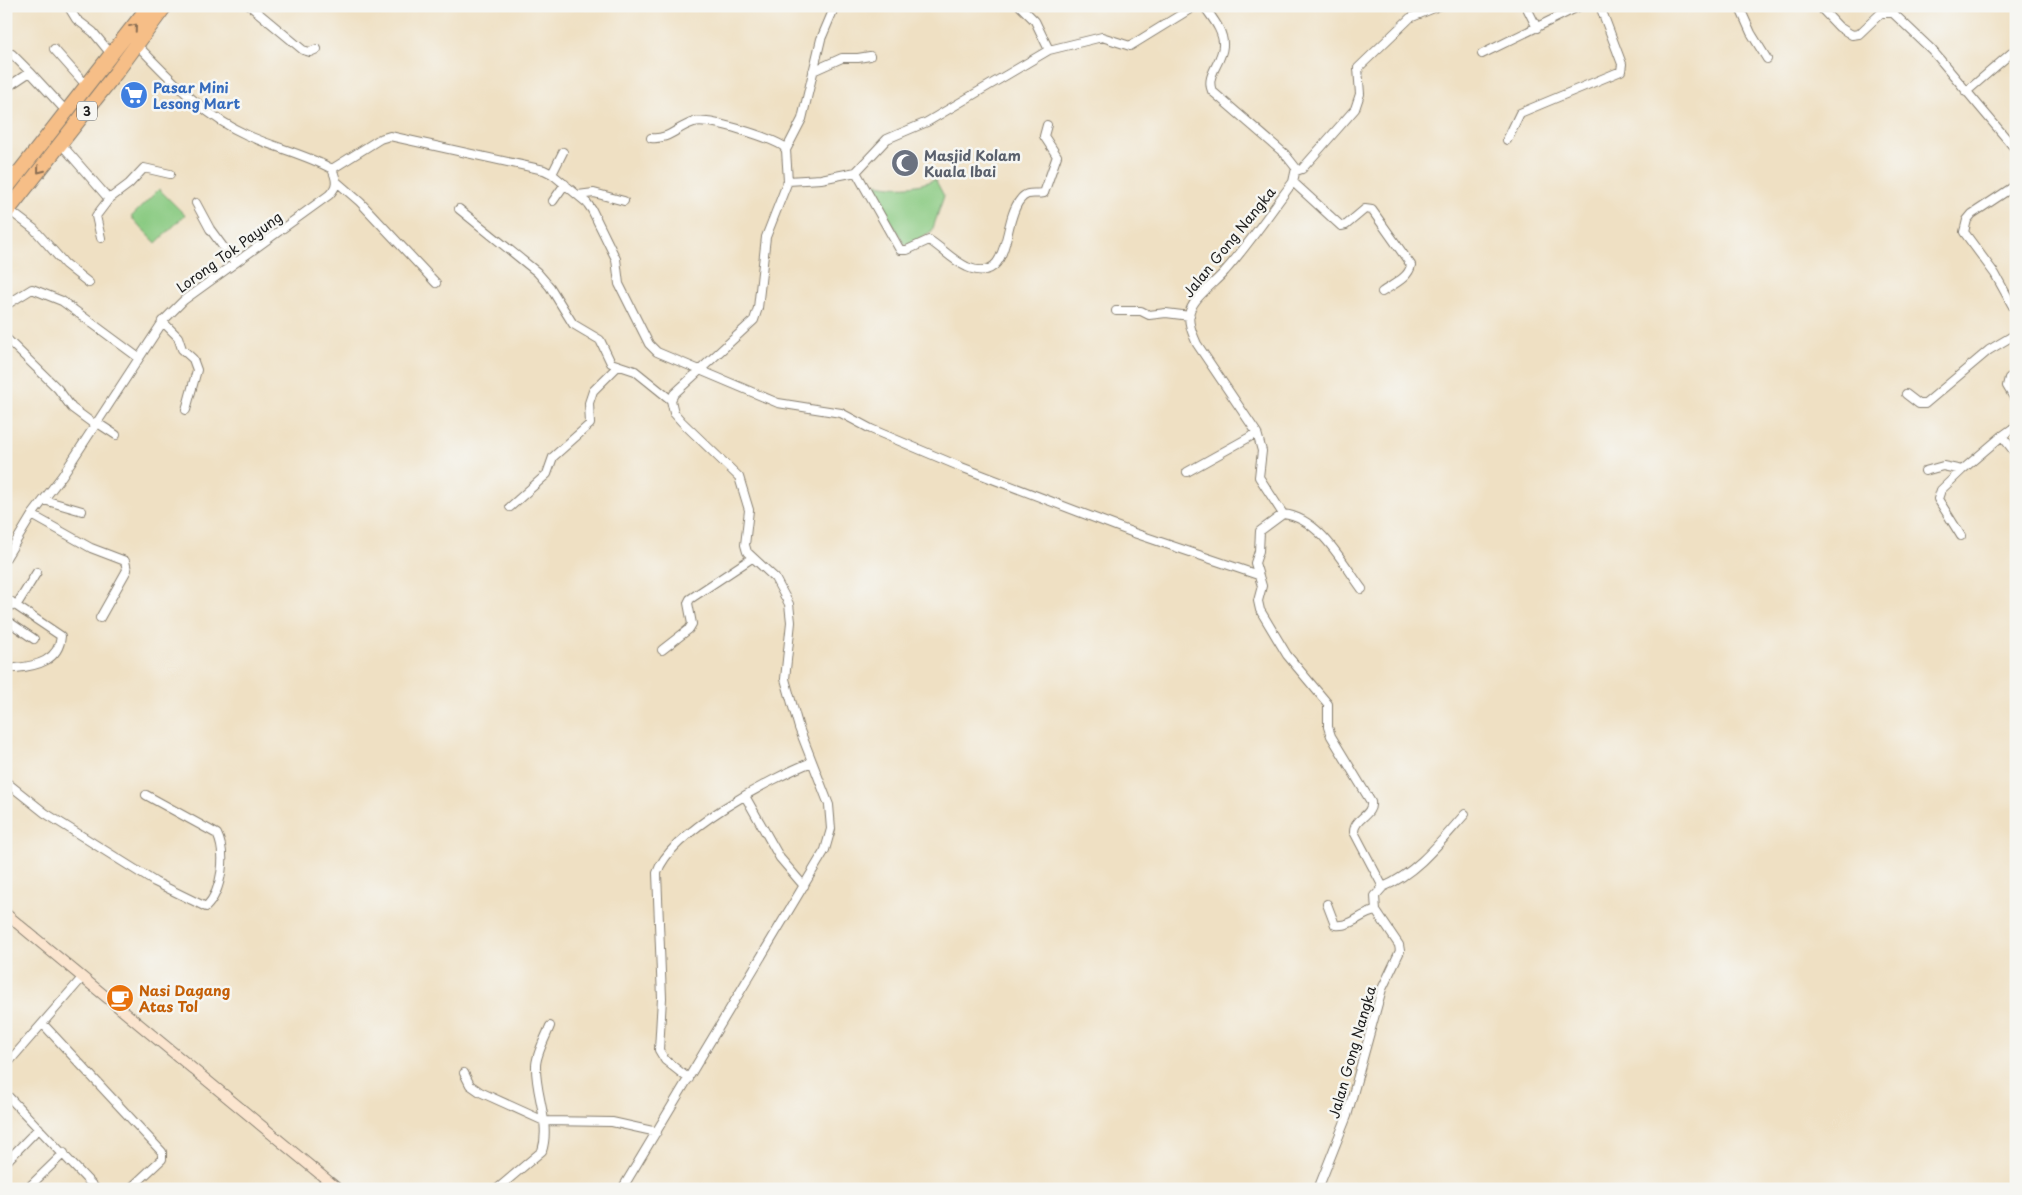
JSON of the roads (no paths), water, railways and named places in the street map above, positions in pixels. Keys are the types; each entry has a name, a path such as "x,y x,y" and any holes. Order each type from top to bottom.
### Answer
{"highway":[{"name":"3","path":"6,189 149,6"},
{"name":"3","path":"7,211 62,144 165,6"},
{"path":"107,59 115,74"}],"street":[{"path":"68,6 76,19 93,32 107,59"},
{"path":"250,6 303,50 310,52 317,49"},
{"path":"671,400 756,316 766,236 788,181 786,150 802,119 821,39 835,6"},
{"path":"1020,6 1035,21 1049,50"},
{"path":"788,181 856,172 887,139 926,122 1049,50 1102,37 1130,46 1195,6"},
{"path":"1204,6 1218,27 1223,46 1218,63 1210,78 1212,91 1285,154 1296,171 1302,169 1354,109 1360,94 1358,68 1410,18 1439,6"},
{"path":"1526,6 1536,28"},
{"path":"1482,54 1580,6"},
{"path":"1507,140 1520,113 1621,71 1622,64 1600,6"},
{"path":"1739,6 1751,34 1767,59"},
{"path":"1819,6 1839,27 1852,35 1859,34 1881,12 1893,13 1921,39 2016,150"},
{"path":"137,45 191,100 215,117 246,135 313,158 332,169 337,182 360,202 436,283"},
{"path":"54,49 86,86"},
{"path":"1966,92 2016,49"},
{"path":"6,56 12,54 66,111"},
{"path":"813,71 842,58 870,56"},
{"path":"6,88 30,72"},
{"path":"651,138 666,137 679,128 691,123 706,121 751,133 781,145 786,150"},
{"path":"856,172 900,250 907,250 928,240 948,256 967,267 987,271 992,268 1002,254 1019,200 1030,193 1044,192 1054,168 1057,156 1044,136 1047,125"},
{"path":"332,169 380,139 390,136 539,169 552,174 592,210 616,259 619,284 651,347 657,352 778,403 841,413 961,467 1134,533 1258,575"},
{"path":"62,144 109,199"},
{"path":"552,174 563,152"},
{"path":"6,166 17,176"},
{"path":"101,238 96,216 109,199 129,184 144,168 170,174"},
{"name":"Jalan Gong Nangka","path":"1280,511 1259,476 1262,451 1257,433 1197,344 1191,331 1190,316 1198,299 1226,270 1293,182 1296,171"},
{"name":"Lorong Tok Payung","path":"6,558 32,515 96,423 162,321 184,300 329,195 335,189 337,182"},
{"path":"1293,182 1341,226 1346,225 1365,209 1372,210 1411,265 1410,272 1406,276 1382,292"},
{"path":"552,201 565,184"},
{"path":"2016,185 1972,214 1964,226 1967,238 1995,274 2016,312"},
{"path":"578,196 594,193 624,201"},
{"path":"196,203 210,229 235,263"},
{"path":"459,208 537,272 550,288 573,324 598,338 608,359 617,367 635,370 671,400 674,413 739,477 748,510 746,545 752,558 775,578 788,604 791,622 785,678 798,728 829,805 831,829 825,850 622,1189"},
{"path":"7,211 40,234 65,264 89,282"},
{"path":"6,305 32,289 62,300 139,358"},
{"path":"1116,311 1141,311 1149,315 1166,313 1190,316"},
{"path":"162,321 178,337 182,349 193,359 197,370 186,410"},
{"path":"1906,394 1919,404 1925,404 1989,350 2016,334"},
{"path":"6,338 58,389 72,408 116,435"},
{"path":"510,507 547,474 553,457 590,424 589,403 593,391 617,367"},
{"path":"2016,373 2009,378 2007,386 2016,401"},
{"path":"1961,536 1938,499 1941,490 1962,470 2016,426"},
{"path":"1187,472 1257,433"},
{"path":"2002,436 2016,454"},
{"path":"1925,471 1938,467 1962,470"},
{"path":"44,500 82,511"},
{"path":"1362,589 1324,539 1297,518 1280,511 1259,533 1259,551 1255,563 1262,586 1258,601 1260,610 1287,655 1328,704 1328,727 1331,736 1371,802 1369,812 1355,826 1354,832 1383,888"},
{"path":"32,515 91,548 125,561 128,570 100,618"},
{"path":"662,650 689,629 692,624 688,603 690,599 752,558"},
{"path":"6,611 11,602 37,572"},
{"path":"11,602 61,636 61,640 52,656 45,663 16,668"},
{"path":"6,620 34,639"},
{"path":"689,1079 665,1060 659,1050 662,998 657,873 661,860 692,831 745,796 782,774 812,762"},
{"path":"6,782 45,813 155,882 206,906 212,901 220,874 223,853 222,844 217,834 146,795"},
{"path":"745,796 780,858 804,886"},
{"path":"1327,904 1335,925 1352,924 1366,913 1376,911 1375,896 1383,888 1398,880 1423,860 1465,814"},
{"name":"Jalan Gong Nangka","path":"1318,1189 1347,1116 1382,989 1400,956 1399,945 1376,911"},
{"path":"6,914 338,1189"},
{"path":"6,1065 82,978"},
{"path":"43,1024 162,1152 162,1159 130,1189"},
{"path":"497,1189 542,1151 544,1144 544,1121 536,1065 550,1026"},
{"path":"464,1073 470,1085 480,1092 544,1121 612,1122 656,1132"},
{"path":"6,1094 64,1153 96,1189"},
{"path":"6,1162 40,1128"},
{"path":"27,1189 64,1153"},
{"path":"6,1184 11,1189"}],"place":[{"name":"Pasar Mini Lesong Mart","path":"134,95"},
{"name":"Masjid Kolam Kuala Ibai","path":"905,163"},
{"name":"Nasi Dagang Atas Tol","path":"120,998"}]}
